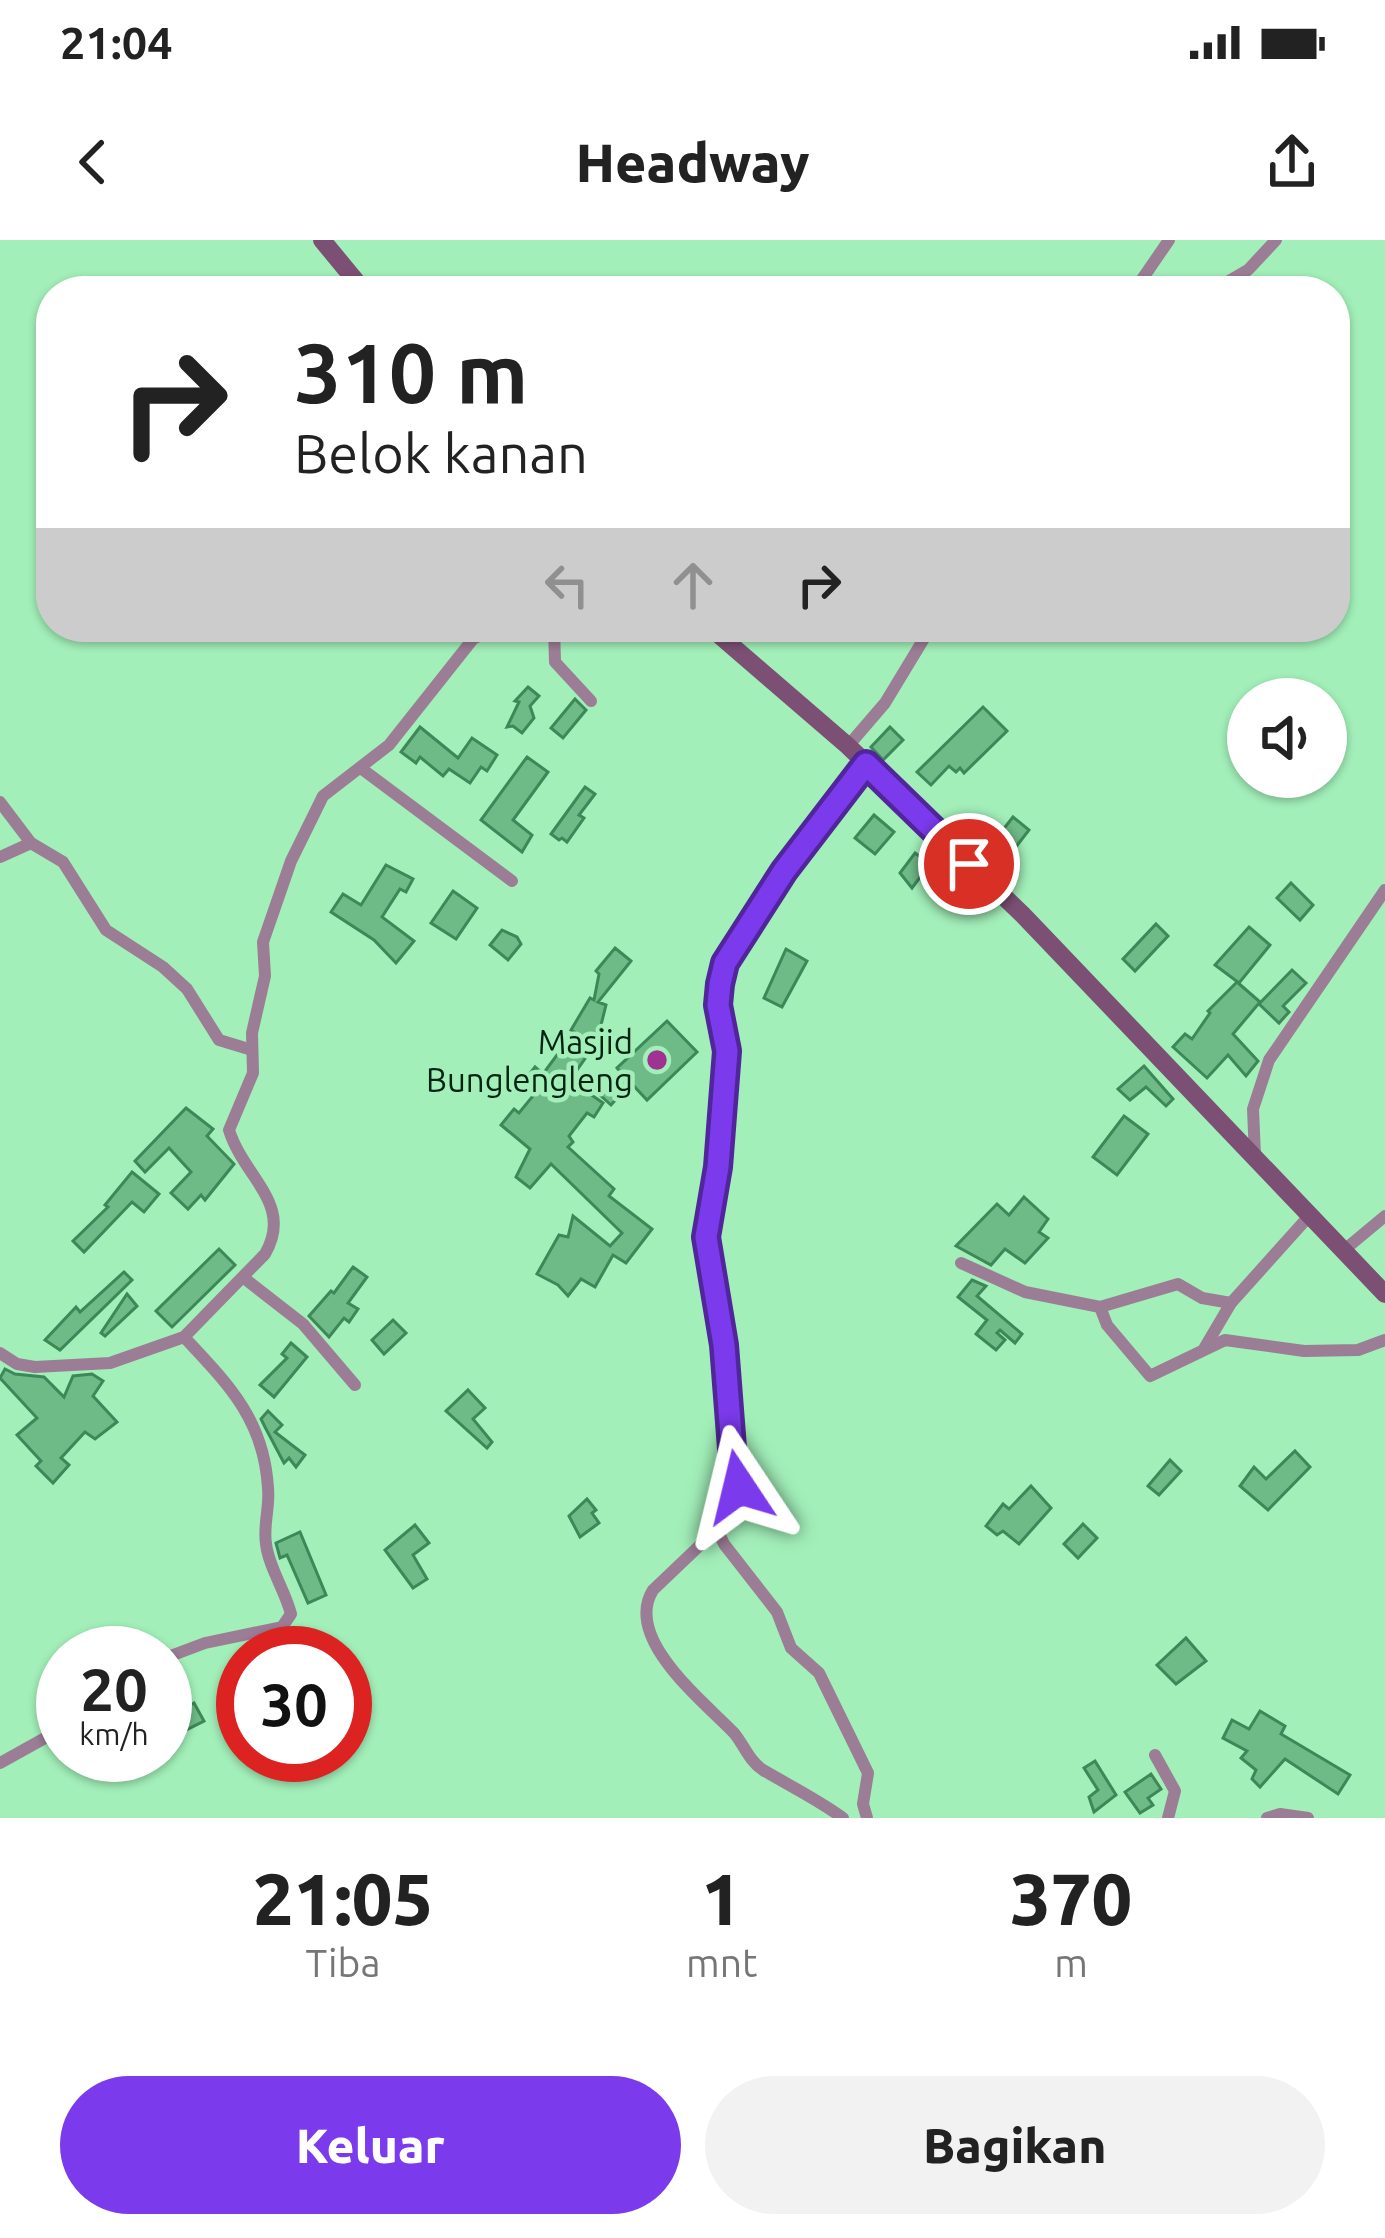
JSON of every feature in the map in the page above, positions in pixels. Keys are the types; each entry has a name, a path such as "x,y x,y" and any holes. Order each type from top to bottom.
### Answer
{"street":[{"path":"322,240 352,276"},
{"path":"1144,276 1169,240"},
{"path":"1237,276 1276,240"},
{"path":"0,1354 35,1367 110,1363 184,1337 265,1254 277,1228 268,1200 229,1135 251,1082 252,1033 265,976 263,942 291,861 323,796 362,769 407,725 471,642"},
{"path":"554,642 555,662 591,701"},
{"path":"727,642 848,746 1038,930 1385,1294"},
{"path":"848,746 885,703 923,642"},
{"path":"843,1818 754,1762 740,1740 668,1663 648,1633 645,1601 717,1529 740,1495 724,1345 706,1237 718,1167 727,1051 718,1005 725,963 784,871 866,764"},
{"path":"362,769 512,881"},
{"path":"0,802 31,843 63,862 106,930 188,988 219,1040 252,1050"},
{"path":"0,857 31,843"},
{"path":"1255,1156 1253,1109 1269,1060 1385,890"},
{"path":"1204,1348 1231,1304 1310,1215"},
{"path":"1343,1251 1385,1216"},
{"path":"961,1263 1025,1292 1100,1307 1178,1284 1202,1298 1231,1304"},
{"path":"244,1278 303,1324 355,1384"},
{"path":"1100,1307 1107,1325 1150,1376 1216,1342 1237,1339 1286,1350 1358,1349 1385,1340"},
{"path":"184,1337 239,1402 264,1447 269,1495 266,1546 292,1614 282,1627 192,1648"},
{"path":"717,1529 778,1612 791,1648 819,1673 868,1773 862,1804 867,1818"},
{"path":"0,1763 36,1742"},
{"path":"1156,1755 1175,1791 1168,1818"},
{"path":"1267,1818 1280,1814 1308,1818"}],"building":[{"path":"528,687 539,696 530,706 534,718 522,733 507,727 519,702 515,701"},
{"path":"575,699 586,710 563,738 551,728"},
{"path":"983,707 1007,731 964,773 949,766 931,785 917,772"},
{"path":"420,727 458,758 472,738 497,755 487,771 481,767 470,783 449,769 443,776 420,757 416,763 401,752"},
{"path":"890,727 903,740 883,760 871,747"},
{"path":"527,757 548,772 513,820 532,835 522,852 481,820"},
{"path":"585,787 595,794 579,815 584,818 567,842 559,840 551,834"},
{"path":"874,815 894,832 875,854 855,838"},
{"path":"1013,817 1029,830 1012,852 995,840"},
{"path":"915,853 930,864 912,888 900,873"},
{"path":"386,865 413,879 406,892 400,889 382,917 414,941 396,963 374,940 331,912 343,894 361,905"},
{"path":"1291,883 1313,905 1300,920 1277,898"},
{"path":"453,891 477,908 456,939 431,923"},
{"path":"1156,924 1168,936 1135,971 1123,959"},
{"path":"1249,927 1270,945 1239,983 1215,965"},
{"path":"502,930 521,944 508,960 490,945"},
{"path":"615,948 631,961 598,1002 606,1005 600,1029 604,1032 602,1052 594,1046 570,1080 603,1103 594,1117 587,1113 569,1136 573,1142 568,1147 614,1189 609,1196 652,1229 626,1263 613,1255 595,1287 581,1279 568,1296 537,1274 559,1235 568,1237 573,1216 610,1246 622,1233 551,1164 530,1188 516,1177 530,1149 501,1125 514,1109 519,1113 537,1091 524,1081 535,1067 543,1074 574,1032 590,998 594,1000 596,971"},
{"path":"786,949 807,961 782,1007 764,998"},
{"path":"1292,970 1306,983 1283,1006 1289,1012 1279,1023 1259,1004"},
{"path":"1237,982 1260,1002 1233,1034 1258,1061 1246,1076 1228,1055 1207,1078 1173,1047 1185,1034 1192,1039 1208,1011"},
{"name":"Masjid Bunglengleng","path":"667,1021 697,1052 647,1100 631,1083 611,1105 601,1096 622,1074 617,1068"},
{"path":"1144,1066 1173,1099 1166,1106 1146,1087 1130,1100 1118,1089"},
{"path":"186,1108 213,1129 207,1136 234,1164 205,1200 201,1195 188,1209 171,1193 191,1172 169,1148 145,1172 135,1161"},
{"path":"1124,1116 1148,1134 1117,1175 1093,1157"},
{"path":"132,1172 159,1194 144,1212 132,1202 84,1252 73,1241 108,1207 105,1205"},
{"path":"1024,1197 1048,1219 1039,1232 1048,1238 1025,1263 1005,1249 991,1265 956,1246 997,1204 1009,1215"},
{"path":"219,1249 235,1265 172,1327 156,1311"},
{"path":"353,1267 367,1277 348,1303 358,1309 329,1337 309,1316"},
{"path":"124,1272 132,1280 60,1350 45,1340 76,1307 80,1312"},
{"path":"972,1280 986,1286 977,1296 1022,1334 1015,1343 1000,1330 997,1333 1005,1340 996,1350 976,1334 987,1320 958,1297"},
{"path":"127,1294 137,1306 105,1336 101,1333"},
{"path":"393,1320 406,1333 384,1354 372,1340"},
{"path":"291,1343 307,1357 274,1397 260,1385 287,1358 282,1354"},
{"path":"5,1369 44,1377 64,1397 73,1376 92,1374 103,1381 93,1396 117,1422 95,1439 85,1432 61,1458 69,1465 53,1483 17,1435 37,1418 0,1378"},
{"path":"468,1390 485,1408 473,1419 492,1442 487,1448 446,1411"},
{"path":"268,1411 282,1425 275,1432 305,1455 296,1467 289,1458 284,1463 261,1419"},
{"path":"1295,1451 1310,1467 1268,1510 1240,1486 1254,1467 1266,1479"},
{"path":"1170,1460 1181,1471 1159,1495 1148,1486"},
{"path":"1031,1486 1051,1508 1019,1544 1003,1531 997,1535 986,1526 1003,1504 1009,1509"},
{"path":"587,1499 599,1523 580,1537 569,1516"},
{"path":"1083,1524 1097,1538 1078,1558 1064,1544"},
{"path":"415,1525 429,1543 413,1555 427,1579 413,1588 385,1550"},
{"path":"300,1532 326,1595 308,1603 287,1555 280,1558 276,1543"},
{"path":"1186,1638 1206,1661 1176,1684 1157,1665"},
{"path":"192,1704 204,1721 192,1727"},
{"path":"1260,1711 1285,1726 1281,1734 1350,1775 1338,1794 1285,1759 1260,1787 1252,1779 1256,1770 1241,1758 1247,1751 1223,1738 1232,1720 1249,1729"},
{"path":"1095,1761 1116,1795 1094,1812 1089,1797 1098,1790 1084,1768"},
{"path":"1151,1774 1161,1789 1148,1798 1153,1805 1140,1813 1125,1792"}],"place":[{"name":"Masjid Bunglengleng","path":"657,1060"}],"route":[{"path":"739,1487 724,1345 706,1237 718,1167 727,1051 718,1005 725,963 784,871 866,764 969,864"}]}
